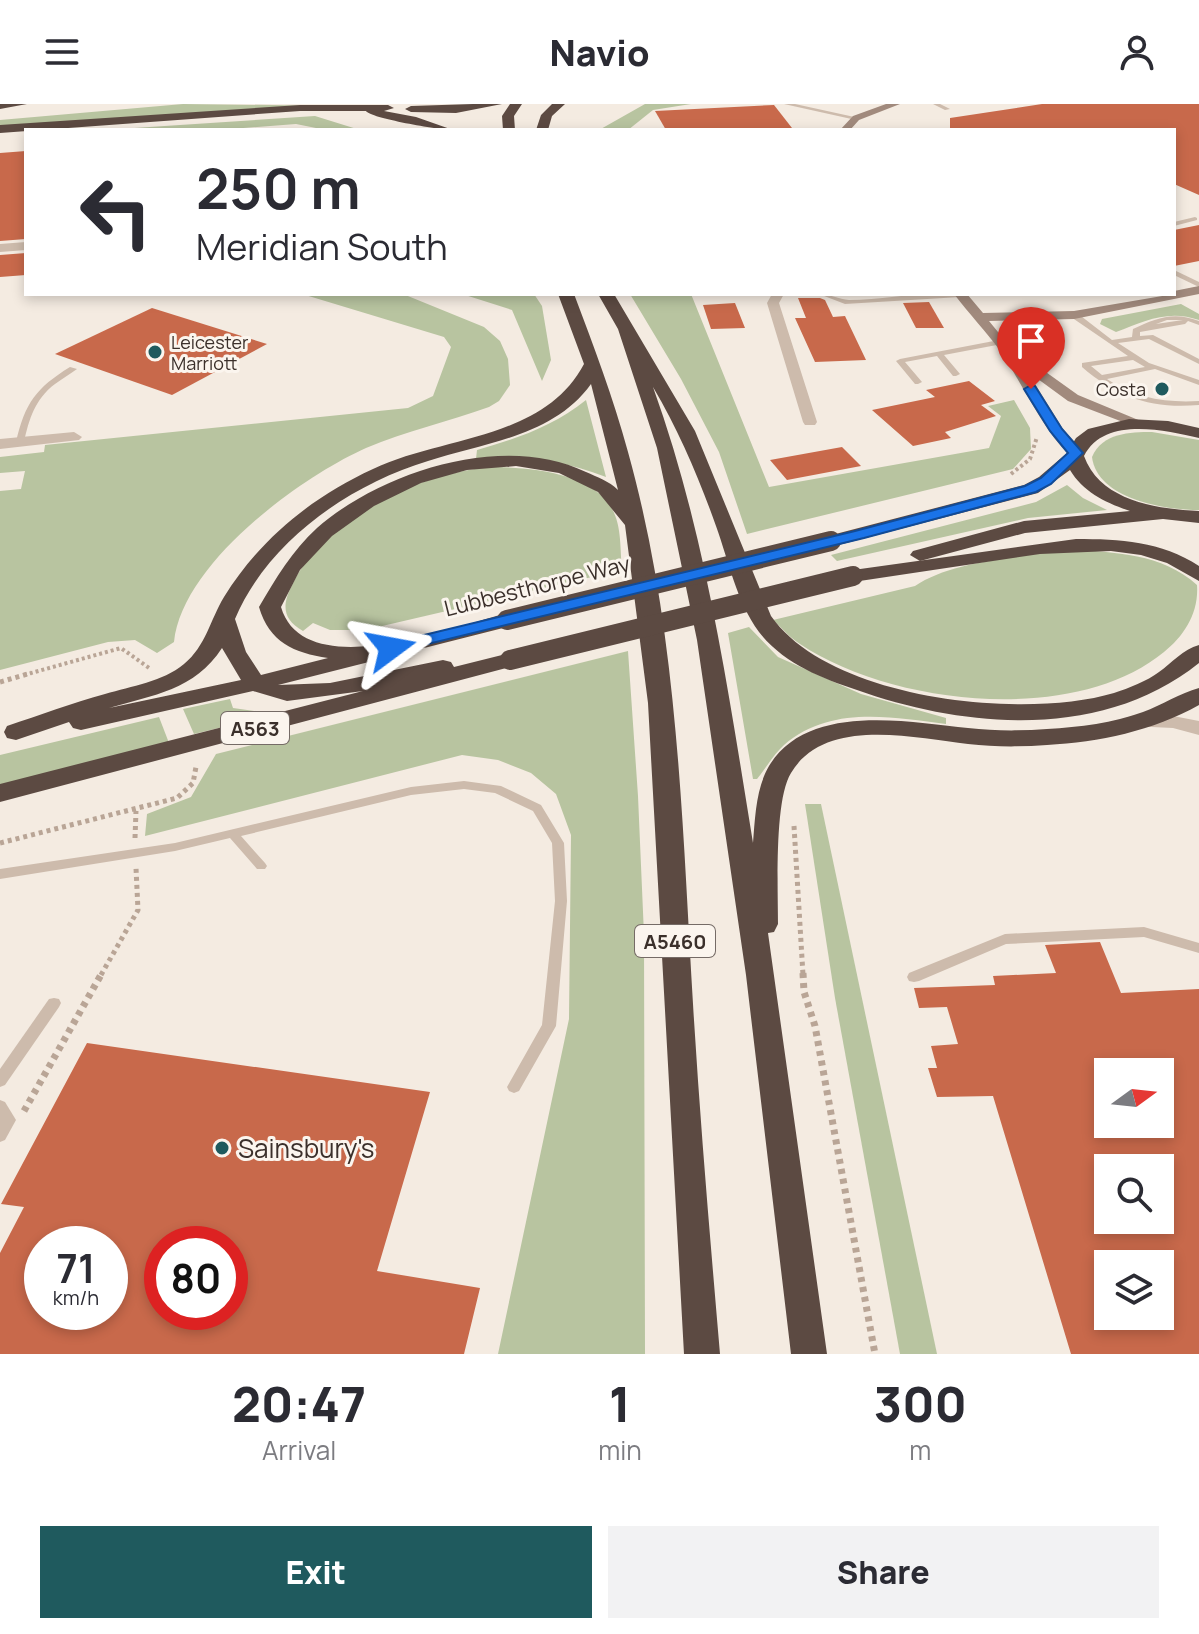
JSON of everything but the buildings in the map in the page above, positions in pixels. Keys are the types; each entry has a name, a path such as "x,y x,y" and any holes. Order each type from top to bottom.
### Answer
{"highway":[{"path":"368,104 388,108"},
{"path":"0,129 300,108 456,110 496,104"},
{"path":"509,128 508,116 516,104"},
{"path":"543,128 547,115 559,104"},
{"path":"0,106 25,108"},
{"path":"0,114 25,108"},
{"path":"415,110 463,122"},
{"path":"192,116 351,112 406,118 440,128"},
{"name":"A5460","path":"567,296 594,362 638,530 661,706 683,1110 702,1354"},
{"path":"607,296 625,331 670,397 695,450 755,608 776,637 812,663 862,685 915,701 1022,713 1101,704 1153,685 1186,665 1199,652"},
{"path":"625,331 666,448 705,625 761,975 809,1354"},
{"name":"A563","path":"8,734 151,690 180,677 204,657 225,621 229,605 251,571 273,545 308,515 335,497 395,466 502,434 536,420 581,388 594,362"},
{"path":"1145,424 1199,423"},
{"path":"1145,424 1199,433"},
{"name":"Lubbesthorpe Way","path":"8,734 116,717 1031,489 1046,481 1076,455 1085,439 1096,432 1145,424"},
{"path":"1076,455 1079,469 1099,489 1132,506 1164,514 1199,517"},
{"path":"362,655 318,650 294,642 277,630 270,607 283,578 312,544 355,510 406,483 446,470 486,463 549,466 580,475 606,489 638,530"},
{"path":"1164,514 1199,536"},
{"name":"A563","path":"0,793 510,660 853,576 986,535 1024,527 1164,514"},
{"path":"853,576 942,565 1015,550 1097,544 1158,554 1186,565 1199,575"},
{"name":"A563","path":"225,621 228,638 244,669 255,682 272,691 291,693 319,690 412,670 510,660"},
{"path":"761,975 772,794 780,768 799,749 824,737 859,728 894,727 1006,737 1070,734 1137,721 1179,707 1199,695"}],"street":[{"path":"850,124 895,104"},
{"path":"0,248 24,246"},
{"path":"1176,293 1199,288"},
{"path":"777,296 773,303 810,422"},
{"path":"961,296 1003,347 1076,455"},
{"path":"978,317 1074,315 1162,296"},
{"path":"1003,347 1073,398 1145,424"},
{"path":"0,444 74,437"},
{"path":"1137,721 1173,722 1199,728"}],"lane":[{"path":"787,104 850,124"},
{"path":"936,104 947,109"},
{"path":"1176,224 1195,219"},
{"path":"1176,273 1199,288"},
{"path":"1188,279 1199,277"},
{"path":"830,296 854,302 945,296"},
{"path":"1074,315 1135,357 1199,383"},
{"path":"1136,337 1136,331 1142,328 1199,323"},
{"path":"1111,342 1136,337 1157,339 1199,362"},
{"path":"918,382 900,361 1003,347"},
{"path":"939,354 956,374"},
{"path":"1135,357 1085,365 1100,378 1130,395 1181,404 1199,403"},
{"path":"1100,378 1149,370 1151,365"},
{"path":"20,442 35,396 73,369"},
{"path":"0,874 134,855 440,786 497,789 537,808 558,843 561,901 549,1026 514,1087"},
{"path":"232,833 261,866"},
{"path":"914,977 1005,939 1144,932 1199,948"},
{"path":"0,1081 54,1003"},
{"path":"0,1106 9,1120 0,1135"}],"path":[{"path":"1002,479 1026,466 1037,449 1037,427"},
{"path":"0,682 121,648 149,668"},
{"path":"0,843 136,811 177,798 187,791 197,774 196,767"},
{"path":"21,1115 138,910 134,855 136,811"},
{"path":"793,813 804,992 815,1026 875,1354"}],"green space":[{"path":"183,104 349,106 0,126 0,120"},
{"path":"645,104 691,104 653,110 630,128 603,128"},
{"path":"315,116 354,128 316,128 296,124 244,128 134,128"},
{"path":"309,296 408,296 484,327 500,341 508,359 510,385 499,401 489,407 366,448 309,480 278,502 221,554 198,583 182,612 174,642 157,653 135,640 108,642 0,670 0,491 21,489 25,471 0,473 0,457 44,452 45,445 408,408 433,396 451,347 444,337"},
{"path":"468,296 535,296 542,306 551,360 542,381 512,310"},
{"path":"631,296 692,296 769,487 989,448 1001,416 988,406 1014,400 1030,428 1031,449 1013,469 747,534 719,452 681,379"},
{"path":"1181,304 1199,314 1199,320 1167,316 1116,332 1100,324 1102,319"},
{"path":"586,400 606,477 542,460 511,457 476,459 477,450 534,431"},
{"path":"1152,432 1199,440 1199,510 1169,508 1135,499 1106,483 1097,471 1092,457 1102,443 1126,434"},
{"path":"487,467 538,470 589,486 602,496 618,523 622,570 365,630 330,630 313,623 303,631 291,622 286,605 292,585 307,560 350,519 402,490 459,472"},
{"path":"1067,485 1083,498 1107,510 1028,518 837,561 831,555 1036,502"},
{"path":"1070,549 1137,556 1169,566 1197,585 1193,614 1171,646 1126,675 1082,691 1033,698 982,699 931,693 838,665 796,642 773,620 915,586 930,577 968,565"},
{"path":"749,627 778,657 861,694 946,718 946,724 862,717 821,724 802,732 784,745 757,779 753,779 728,633"},
{"path":"628,651 644,935 645,1354 498,1354 569,1019 571,835 556,794 531,773 498,760 462,755 145,836 147,814 191,797 216,754"},
{"path":"230,699 233,708 277,714 194,734 183,709"},
{"path":"159,717 169,743 0,785 0,755"},
{"path":"805,804 821,804 937,1354 900,1354 835,998"}],"place":[{"name":"Leicester Marriott","path":"155,352"},
{"name":"Costa","path":"1162,389"},
{"name":"Sainsbury's","path":"222,1148"}],"route":[{"path":"391,648 859,535 1031,489 1046,481 1076,453 1057,431 1031,389"}]}
